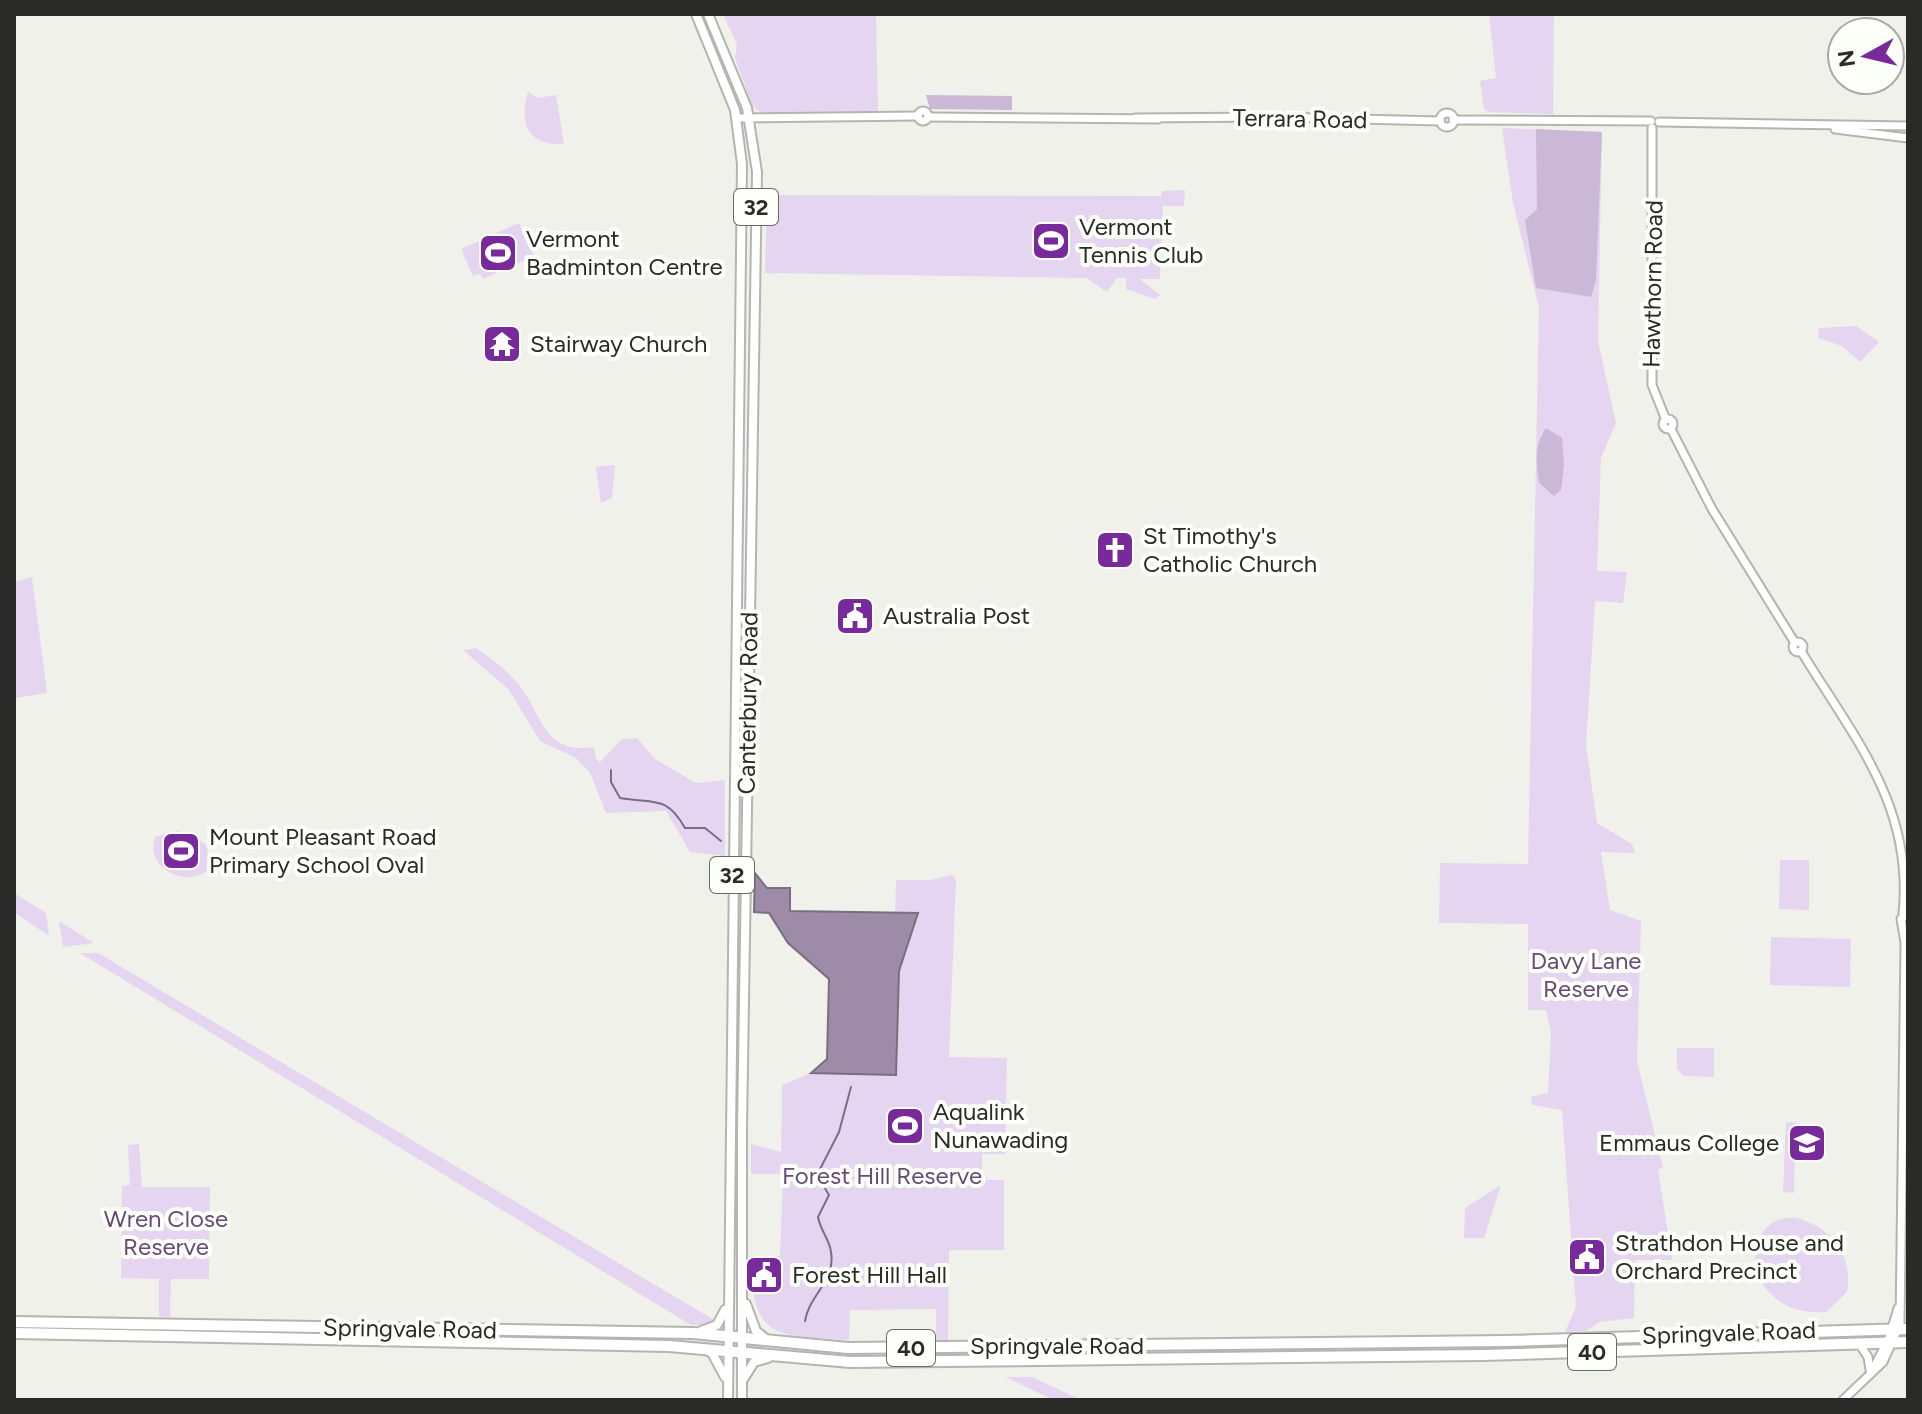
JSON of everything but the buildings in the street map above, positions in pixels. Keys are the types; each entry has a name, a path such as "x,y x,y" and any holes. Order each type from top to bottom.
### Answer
{"highway":[{"name":"Springvale Road","path":"14,1322 693,1333 848,1348 1500,1341 1900,1329"},
{"name":"Springvale Road","path":"14,1333 702,1348 850,1362 1483,1355 1908,1342"},
{"path":"1025,1347 1036,1360"}],"main road":[{"name":"Canterbury Road","path":"696,14 737,118 743,172 728,1400"},
{"name":"Canterbury Road","path":"708,14 750,116 757,172 742,1128 742,1400"},
{"name":"Terrara Road","path":"769,115 918,116 922,111 928,117 1440,121 1445,114 1453,120 1655,126"},
{"path":"737,118 769,115"},
{"path":"753,129 769,115"},
{"path":"1655,126 1908,126"},
{"name":"Hawthorn Road","path":"1655,126 1651,368 1655,398 1666,420 1672,421 1671,429 1712,509 1795,643 1794,649 1801,651 1891,804 1902,842 1906,918"},
{"path":"1804,126 1908,135"},
{"path":"737,570 750,572"},
{"path":"736,584 750,572"},
{"path":"1843,1400 1872,1370 1879,1368 1900,1329 1906,918"},
{"path":"729,1128 742,1128"},
{"path":"742,1287 756,1331 769,1340"},
{"path":"693,1333 717,1325 727,1304"},
{"path":"1858,1342 1872,1370"},
{"path":"702,1348 712,1353 728,1385"},
{"path":"742,1384 747,1369 756,1360 785,1356"}],"green space":[{"path":"723,14 876,14 878,113 760,112 752,105 735,58 737,44"},
{"path":"1489,14 1554,14 1553,114 1489,112 1484,109 1480,81 1496,78"},
{"path":"528,92 537,98 556,95 564,144 542,141 529,131 524,114"},
{"name":"Davy Lane Reserve","path":"1502,128 1602,132 1598,341 1616,423 1601,458 1597,571 1627,572 1623,603 1595,601 1586,745 1597,823 1632,844 1635,853 1601,852 1610,910 1641,921 1637,1061 1663,1168 1658,1169 1672,1260 1635,1260 1634,1318 1600,1322 1586,1331 1565,1332 1576,1307 1562,1110 1532,1105 1531,1097 1548,1093 1551,1033 1546,1010 1528,1010 1528,924 1439,923 1440,863 1528,864 1539,307 1513,203"},
{"path":"1185,190 1184,206 1163,206 1160,279 1140,279 1160,295 1155,299 1126,289 1126,278 1117,278 1107,292 1086,278 765,273 767,195 1161,196 1162,191"},
{"name":"Vermont Badminton Centre","path":"519,223 534,256 483,279 480,274 473,276 461,249"},
{"path":"1856,326 1879,342 1860,362 1842,346 1818,338 1819,328"},
{"path":"615,465 612,498 601,503 596,467"},
{"path":"32,577 47,693 14,698 14,582"},
{"path":"476,648 514,680 546,730 564,745 594,747 596,759 600,762 622,739 637,738 655,759 696,783 725,780 725,856 690,852 666,811 606,813 590,773 576,758 540,741 509,690 463,650"},
{"name":"Mount Pleasant Road Primary School Oval","path":"176,831 192,834 206,845 211,867 202,874 191,877 171,873 156,859 153,848 155,837"},
{"path":"1780,860 1809,860 1809,910 1779,909"},
{"name":"Forest Hill Reserve","path":"952,875 956,880 949,1057 1007,1058 1005,1154 982,1154 982,1180 1004,1180 1004,1250 949,1250 948,1340 936,1340 936,1309 850,1310 849,1340 785,1334 763,1319 756,1304 749,1256 780,1256 783,1174 751,1174 751,1144 781,1152 782,1085 811,1073 896,1075 899,971 917,913 895,912 896,880 930,880"},
{"path":"14,893 46,913 49,936 14,912"},
{"path":"59,921 94,943 63,947"},
{"path":"1771,937 1851,939 1850,987 1770,985"},
{"path":"80,953 98,953 714,1320 706,1325 691,1325"},
{"path":"1677,1048 1714,1048 1714,1077 1684,1076 1677,1069"},
{"path":"1786,1122 1796,1123 1794,1193 1783,1192"},
{"name":"Wren Close Reserve","path":"139,1144 142,1187 210,1187 209,1279 171,1279 170,1317 159,1316 159,1279 121,1278 122,1186 130,1185 128,1145"},
{"path":"1501,1185 1484,1238 1464,1238 1465,1208"},
{"path":"1797,1218 1830,1236 1847,1266 1847,1292 1826,1312 1797,1309 1776,1299 1763,1283 1756,1265 1756,1247 1764,1231 1777,1221"},
{"path":"1005,1377 1032,1377 1081,1400 1054,1400"}],"shaded area":[{"path":"926,95 1012,96 1012,110 930,109"},
{"path":"1536,129 1602,132 1596,281 1591,297 1536,288 1525,220 1537,209"},
{"path":"1546,428 1562,438 1564,465 1561,490 1554,496 1539,483 1538,476 1538,448"},
{"path":"755,873 767,888 790,888 790,911 918,913 899,971 896,1075 811,1073 827,1059 829,979 788,943 769,913 754,912"}],"waterway":[{"path":"611,770 611,782 620,798 658,803 672,810 685,828 705,828 721,841"},
{"path":"805,1321 811,1303 830,1271 831,1262 830,1248 818,1217 829,1195 817,1175 839,1132 851,1087"}],"place":[{"name":"Vermont Tennis Club","path":"1051,241"},
{"name":"Vermont Badminton Centre","path":"498,253"},
{"name":"Stairway Church","path":"502,344"},
{"name":"St Timothy's Catholic Church","path":"1115,550"},
{"name":"Australia Post","path":"855,616"},
{"name":"Mount Pleasant Road Primary School Oval","path":"181,851"},
{"name":"Aqualink Nunawading","path":"905,1126"},
{"name":"Emmaus College","path":"1807,1143"},
{"name":"Strathdon House and Orchard Precinct","path":"1587,1257"},
{"name":"Forest Hill Hall","path":"764,1275"}]}
